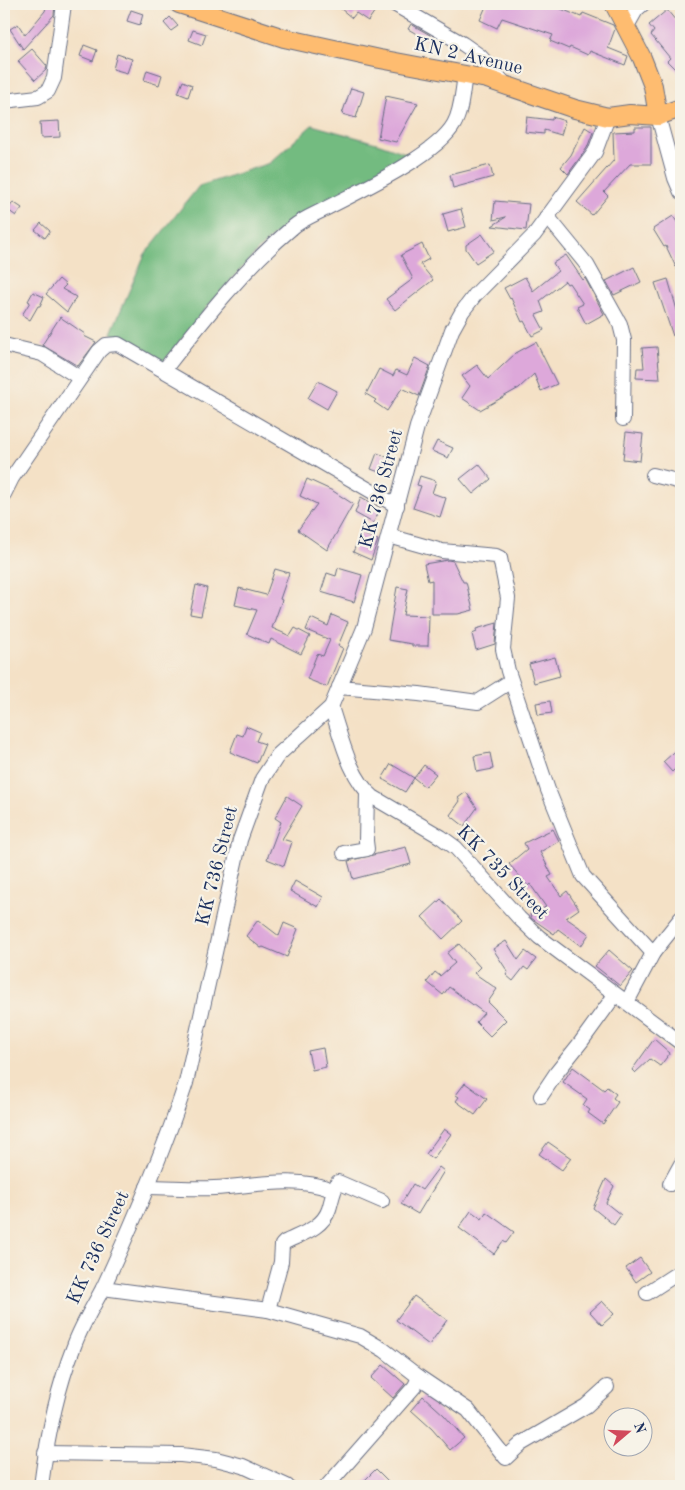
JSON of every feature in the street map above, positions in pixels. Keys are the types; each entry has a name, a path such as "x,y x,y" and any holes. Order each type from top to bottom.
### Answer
{"main road":[{"name":"KN 2 Avenue","path":"179,4 284,38 487,79 575,110 608,117 630,114 658,116"},
{"path":"614,4 627,26 653,86 658,116 681,108"}],"street":[{"path":"4,101 38,97 48,91 54,78 64,4"},
{"path":"394,4 480,56 505,84"},
{"path":"627,26 639,6"},
{"path":"164,370 201,322 243,273 295,225 408,164 444,137 455,123 465,76"},
{"path":"658,116 675,178 681,192"},
{"name":"KK 736 Street","path":"41,1486 45,1452 55,1406 74,1345 103,1288 147,1187 174,1120 186,1084 240,840 262,779 278,755 331,707 364,628 417,427 452,330 474,295 534,235 595,152 608,117"},
{"path":"547,216 587,265 620,324 624,340 623,419"},
{"path":"4,494 12,478 99,351 106,345 118,344 397,506"},
{"path":"4,345 42,354 80,378"},
{"path":"654,475 681,482"},
{"path":"389,536 442,551 496,556 500,558 508,598 503,649 511,681 548,790 583,876 653,953"},
{"path":"339,687 419,694 478,702 511,681"},
{"name":"KK 735 Street","path":"331,707 355,775 367,793 456,848 519,918 539,937 681,1043"},
{"path":"344,854 367,848 367,793"},
{"path":"541,1096 581,1042 621,998 681,918"},
{"path":"670,1184 681,1164"},
{"path":"147,1187 214,1188 276,1181 322,1186 333,1190"},
{"path":"268,1310 281,1262 282,1245 317,1226 328,1211 333,1190 338,1182 382,1201"},
{"path":"647,1293 681,1271"},
{"path":"103,1288 268,1310 360,1336 384,1350 419,1377 468,1410 506,1458 521,1444 586,1406 607,1387"},
{"path":"327,1486 415,1386 419,1377"},
{"path":"45,1452 181,1454 243,1466 287,1486"}],"green space":[{"path":"312,125 380,144 411,155 394,168 292,219 258,250 207,307 161,365 111,333 145,254 199,186 270,163"}],"building":[{"path":"47,4 55,4 54,15 23,49 10,29 18,24 25,35 45,11"},
{"path":"335,4 371,4 377,8 368,21 356,13 352,18"},
{"path":"487,4 549,4 581,17 583,13 613,25 615,29 608,48 628,56 625,65 590,51 588,55 570,47 569,49 550,41 553,35 502,18 497,28 480,20"},
{"path":"131,10 143,14 140,25 127,21"},
{"path":"667,10 681,27 681,75 667,61 670,58 651,35 654,31 649,25"},
{"path":"170,17 178,26 171,31 164,23"},
{"path":"411,24 430,35 427,40 408,29"},
{"path":"193,30 206,34 202,45 189,40"},
{"path":"84,45 97,50 93,61 80,56"},
{"path":"32,49 47,66 46,70 35,80 18,61"},
{"path":"117,54 132,59 127,73 113,69"},
{"path":"147,70 162,75 159,85 144,80"},
{"path":"183,81 192,85 188,97 178,93"},
{"path":"351,88 364,92 356,118 342,114"},
{"path":"386,96 418,103 396,142 378,138"},
{"path":"527,117 552,120 552,117 565,121 561,135 544,130 544,134 525,132"},
{"path":"59,121 60,137 41,138 40,122"},
{"path":"585,127 593,132 587,148 568,174 561,167 571,155"},
{"path":"635,127 651,127 651,164 630,164 604,192 608,196 592,215 577,202 614,160 613,132 635,131"},
{"path":"490,165 493,177 453,188 450,175"},
{"path":"495,201 529,204 526,230 492,226 506,217 493,220"},
{"path":"13,202 22,208 16,216 8,210"},
{"path":"461,209 466,227 448,232 443,214"},
{"path":"673,216 681,228 681,278 666,246 664,247 653,229"},
{"path":"41,223 50,231 45,238 35,230"},
{"path":"482,234 494,251 476,263 466,249 466,245"},
{"path":"422,244 429,259 420,264 433,280 395,310 386,299 413,279 401,255"},
{"path":"566,255 583,280 585,278 604,314 586,324 577,307 583,304 569,283 567,284 565,281 540,301 544,312 536,315 544,330 532,336 524,321 522,322 511,298 504,288 525,277 533,291 558,271 553,263"},
{"path":"634,267 641,282 614,295 606,281"},
{"path":"59,279 66,285 62,289 76,297 67,312 46,294"},
{"path":"668,279 679,317 681,317 681,333 673,336 655,283"},
{"path":"33,292 44,297 30,320 22,315 30,302 28,301"},
{"path":"60,317 85,334 84,336 96,342 78,366 42,345"},
{"path":"536,342 557,384 541,391 534,374 519,388 480,410 462,398 470,386 462,376 477,365 488,379 516,353"},
{"path":"657,347 660,379 636,378 637,368 644,368 642,348"},
{"path":"415,358 430,366 419,396 402,388 387,411 374,402 376,400 366,394 379,369 393,376 396,370 407,375"},
{"path":"318,381 337,391 327,409 308,398"},
{"path":"626,432 643,434 640,461 623,459"},
{"path":"437,441 453,448 448,458 432,451"},
{"path":"377,453 392,459 387,475 371,469"},
{"path":"479,464 491,479 473,494 460,479"},
{"path":"420,476 436,481 432,493 446,498 440,517 413,508 421,486 417,485"},
{"path":"307,479 333,491 353,504 327,550 298,530 317,504 300,496"},
{"path":"361,497 381,508 373,523 355,513"},
{"path":"361,533 378,540 371,560 353,552"},
{"path":"448,560 453,561 463,582 466,582 473,610 458,614 432,614 432,580 428,581 424,564"},
{"path":"338,568 362,575 354,602 321,592 327,573 336,576"},
{"path":"275,569 289,573 272,628 290,636 295,628 310,636 301,654 271,639 269,644 247,634 257,610 235,605 239,588 266,595"},
{"path":"196,585 207,588 201,616 190,614"},
{"path":"397,587 408,589 403,615 429,616 428,646 412,646 412,644 388,640"},
{"path":"332,615 348,622 338,646 343,648 327,687 307,679 317,654 323,656 330,640 306,630 311,618 328,626"},
{"path":"497,623 495,644 476,650 472,634 477,632 476,629"},
{"path":"555,657 560,676 534,683 529,664"},
{"path":"550,701 552,713 538,715 536,703"},
{"path":"246,726 260,732 256,741 265,744 257,763 230,752 237,734 243,736"},
{"path":"681,746 681,763 672,772 663,762"},
{"path":"490,753 493,769 477,772 474,756"},
{"path":"391,764 414,778 405,792 382,779"},
{"path":"424,765 436,774 425,787 414,778"},
{"path":"466,792 477,808 464,826 450,815 460,801 458,798"},
{"path":"287,796 302,806 282,839 292,842 284,866 267,859 281,822 275,818"},
{"path":"553,829 559,841 540,852 552,875 548,877 561,896 567,891 579,909 566,918 589,934 581,946 558,929 554,934 531,918 530,914 546,907 530,884 528,886 509,864 527,849 524,843"},
{"path":"406,847 411,864 353,879 348,861"},
{"path":"295,881 323,897 318,907 290,891"},
{"path":"441,899 462,921 443,939 422,917"},
{"path":"258,920 279,936 284,923 298,929 287,957 263,947 261,948 246,936"},
{"path":"506,941 518,960 525,951 536,959 528,970 524,967 513,981 506,975 508,972 493,949"},
{"path":"459,944 480,967 474,973 497,989 488,1002 506,1020 490,1036 476,1022 484,1013 449,987 443,995 427,982 435,972 440,976 455,963 447,953"},
{"path":"609,950 633,971 620,986 595,966"},
{"path":"654,1039 670,1053 660,1066 650,1059 635,1073 632,1070"},
{"path":"323,1048 326,1067 312,1070 308,1051"},
{"path":"573,1067 604,1090 607,1087 616,1094 613,1098 618,1102 603,1124 588,1113 590,1110 583,1105 587,1099 563,1082"},
{"path":"465,1083 487,1099 475,1115 456,1101 459,1097 456,1095"},
{"path":"444,1129 451,1134 433,1159 426,1154"},
{"path":"548,1142 571,1158 562,1170 539,1154"},
{"path":"439,1167 444,1171 418,1214 401,1204 413,1184 422,1190"},
{"path":"606,1179 614,1186 606,1203 621,1215 614,1225 593,1208"},
{"path":"471,1211 482,1219 486,1212 514,1232 506,1243 503,1241 494,1254 459,1228"},
{"path":"640,1258 650,1272 636,1282 626,1268"},
{"path":"414,1296 447,1320 429,1345 396,1320"},
{"path":"602,1301 614,1314 602,1325 590,1312"},
{"path":"383,1365 405,1384 393,1398 371,1378"},
{"path":"423,1396 444,1415 464,1438 450,1450 432,1429 411,1410"},
{"path":"376,1469 393,1486 359,1486"}]}
